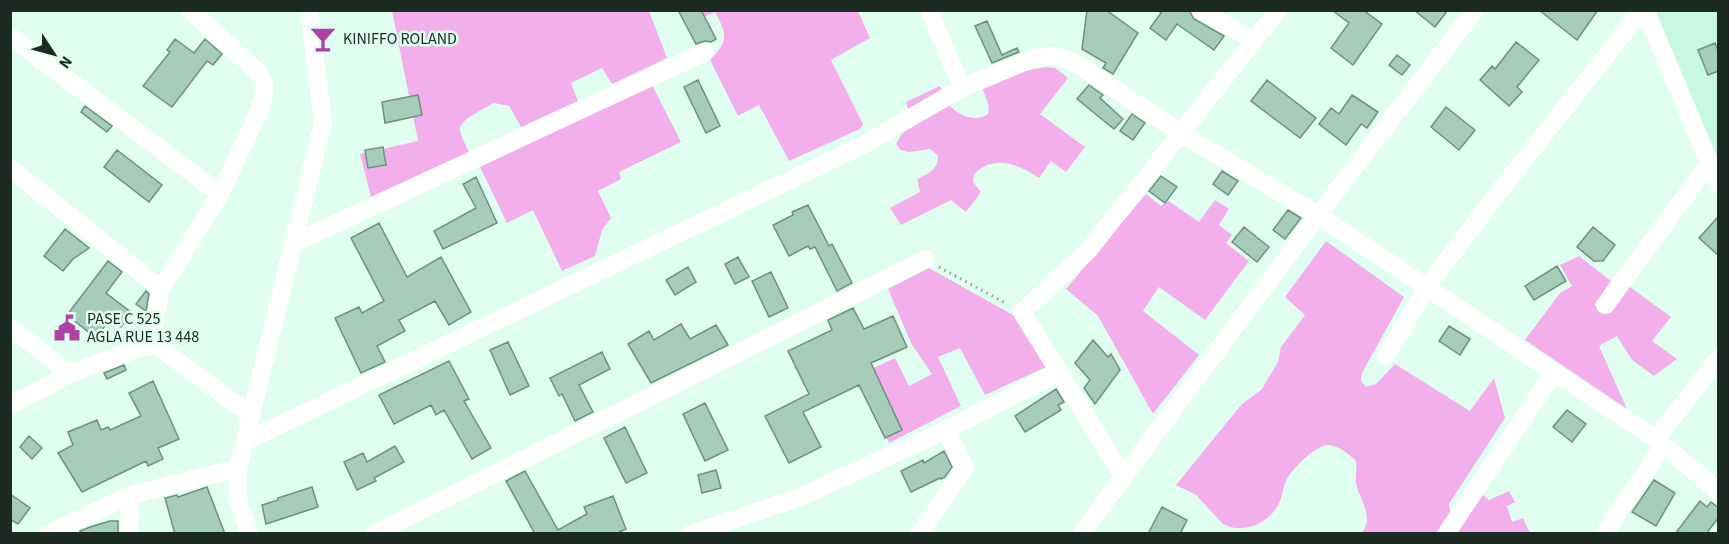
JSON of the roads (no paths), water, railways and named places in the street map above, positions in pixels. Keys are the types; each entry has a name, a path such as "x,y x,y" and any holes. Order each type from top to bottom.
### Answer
{"street":[{"path":"151,345 161,290 220,194 265,94 265,83 258,72 190,10"},
{"path":"249,534 238,499 238,468 324,122 309,10"},
{"path":"929,10 962,88"},
{"path":"1200,10 1254,40"},
{"path":"1123,476 1022,312 1088,251 1278,10"},
{"path":"1081,534 1318,214 1475,10"},
{"path":"1386,356 1427,287 1498,193 1643,10 1719,184"},
{"path":"10,36 220,194"},
{"path":"294,243 705,52"},
{"path":"244,442 865,144 962,88 1034,58 1053,56 1069,60 1083,68 1182,134 1318,214 1659,443 1719,491"},
{"path":"1605,305 1710,163"},
{"path":"10,168 161,290"},
{"path":"374,534 926,259"},
{"path":"10,327 70,374"},
{"path":"10,405 70,374 144,345 151,345 158,346 251,415"},
{"path":"1604,534 1659,443 1719,359"},
{"path":"692,534 712,530 800,497 946,430 1059,372"},
{"path":"1446,534 1554,372"},
{"path":"919,534 965,468 946,430"},
{"path":"48,534 131,495 238,468"},
{"path":"129,534 131,495"}],"place":[{"name":"KINIFFO ROLAND","path":"323,39"},
{"name":"PASE C 525 AGLA RUE 13 448","path":"67,328"}]}
